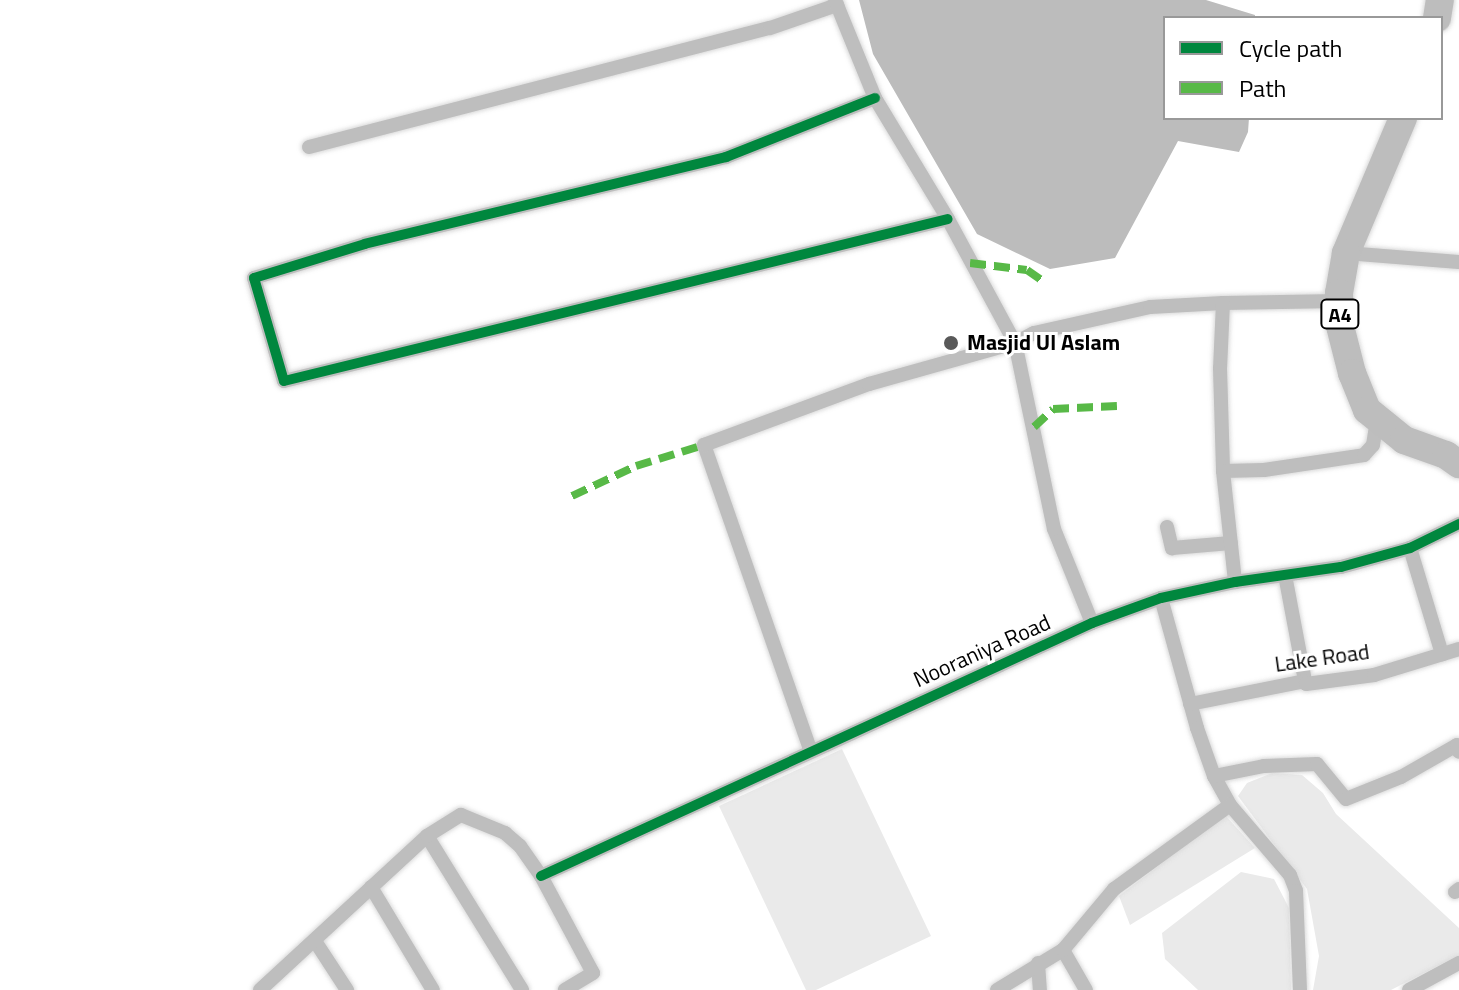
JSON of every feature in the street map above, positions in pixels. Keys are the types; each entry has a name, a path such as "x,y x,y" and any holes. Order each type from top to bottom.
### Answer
{"highway":[{"name":"A4","path":"1402,120 1346,253 1339,301 1340,326 1352,373 1367,410 1404,440 1446,455 1459,464"}],"street":[{"path":"309,147 770,28 836,3 875,98 948,219 1015,343 1054,529 1092,623"},
{"path":"875,98 726,157 365,244 254,278 284,381 948,219"},
{"path":"1346,253 1459,262"},
{"path":"810,749 704,445 869,384 1015,343 1034,333 1150,307 1339,301"},
{"path":"1223,303 1220,368 1223,471 1235,582"},
{"path":"1223,471 1264,470 1364,455 1373,445 1377,420"},
{"name":"Nooraniya Road","path":"541,876 810,749 1092,623 1161,598 1235,582 1341,567 1410,548 1459,524"},
{"path":"1167,527 1172,548 1231,543"},
{"path":"1410,548 1442,654"},
{"path":"1285,575 1305,681"},
{"path":"1161,598 1190,704 1214,776 1230,805 1290,875 1296,891 1300,990"},
{"name":"Lake Road","path":"1190,704 1305,681 1306,684 1374,675 1459,649"},
{"path":"1214,776 1264,766 1317,764 1346,799 1401,777 1457,745 1459,752"},
{"path":"997,990 1063,950 1114,889 1230,805"},
{"path":"263,989 427,836 461,815 505,833 520,846 541,876 593,973 565,990"},
{"path":"427,836 522,990"},
{"path":"371,887 433,990"},
{"path":"315,941 347,990"},
{"path":"1063,950 1086,990"},
{"path":"1038,963 1040,990"},
{"path":"1409,990 1459,963"}],"shaded area":[{"path":"859,0 1206,0 1255,15 1163,16 1163,120 1249,120 1248,132 1239,152 1178,141 1115,258 1050,269 977,234 873,54"},
{"path":"842,749 931,936 816,990 806,990 719,806"},
{"path":"1272,773 1302,775 1323,793 1336,814 1459,928 1459,955 1391,990 1313,990 1319,956 1307,889 1238,796 1247,783"},
{"path":"1225,815 1255,848 1130,925 1119,896"},
{"path":"1241,872 1274,879 1289,908 1291,990 1198,990 1165,959 1162,933"}],"marked path":[{"path":"970,263 1027,270 1044,282"},
{"path":"1034,427 1053,409 1117,406"},
{"path":"572,496 636,466 704,445"}],"cycle path":[{"path":"875,98 726,157 365,244 254,278 284,381 948,219"},
{"path":"541,876 1092,623 1161,598 1235,582 1341,567 1410,548 1459,524"}],"place":[{"name":"Masjid Ul Aslam","path":"951,343"}]}
